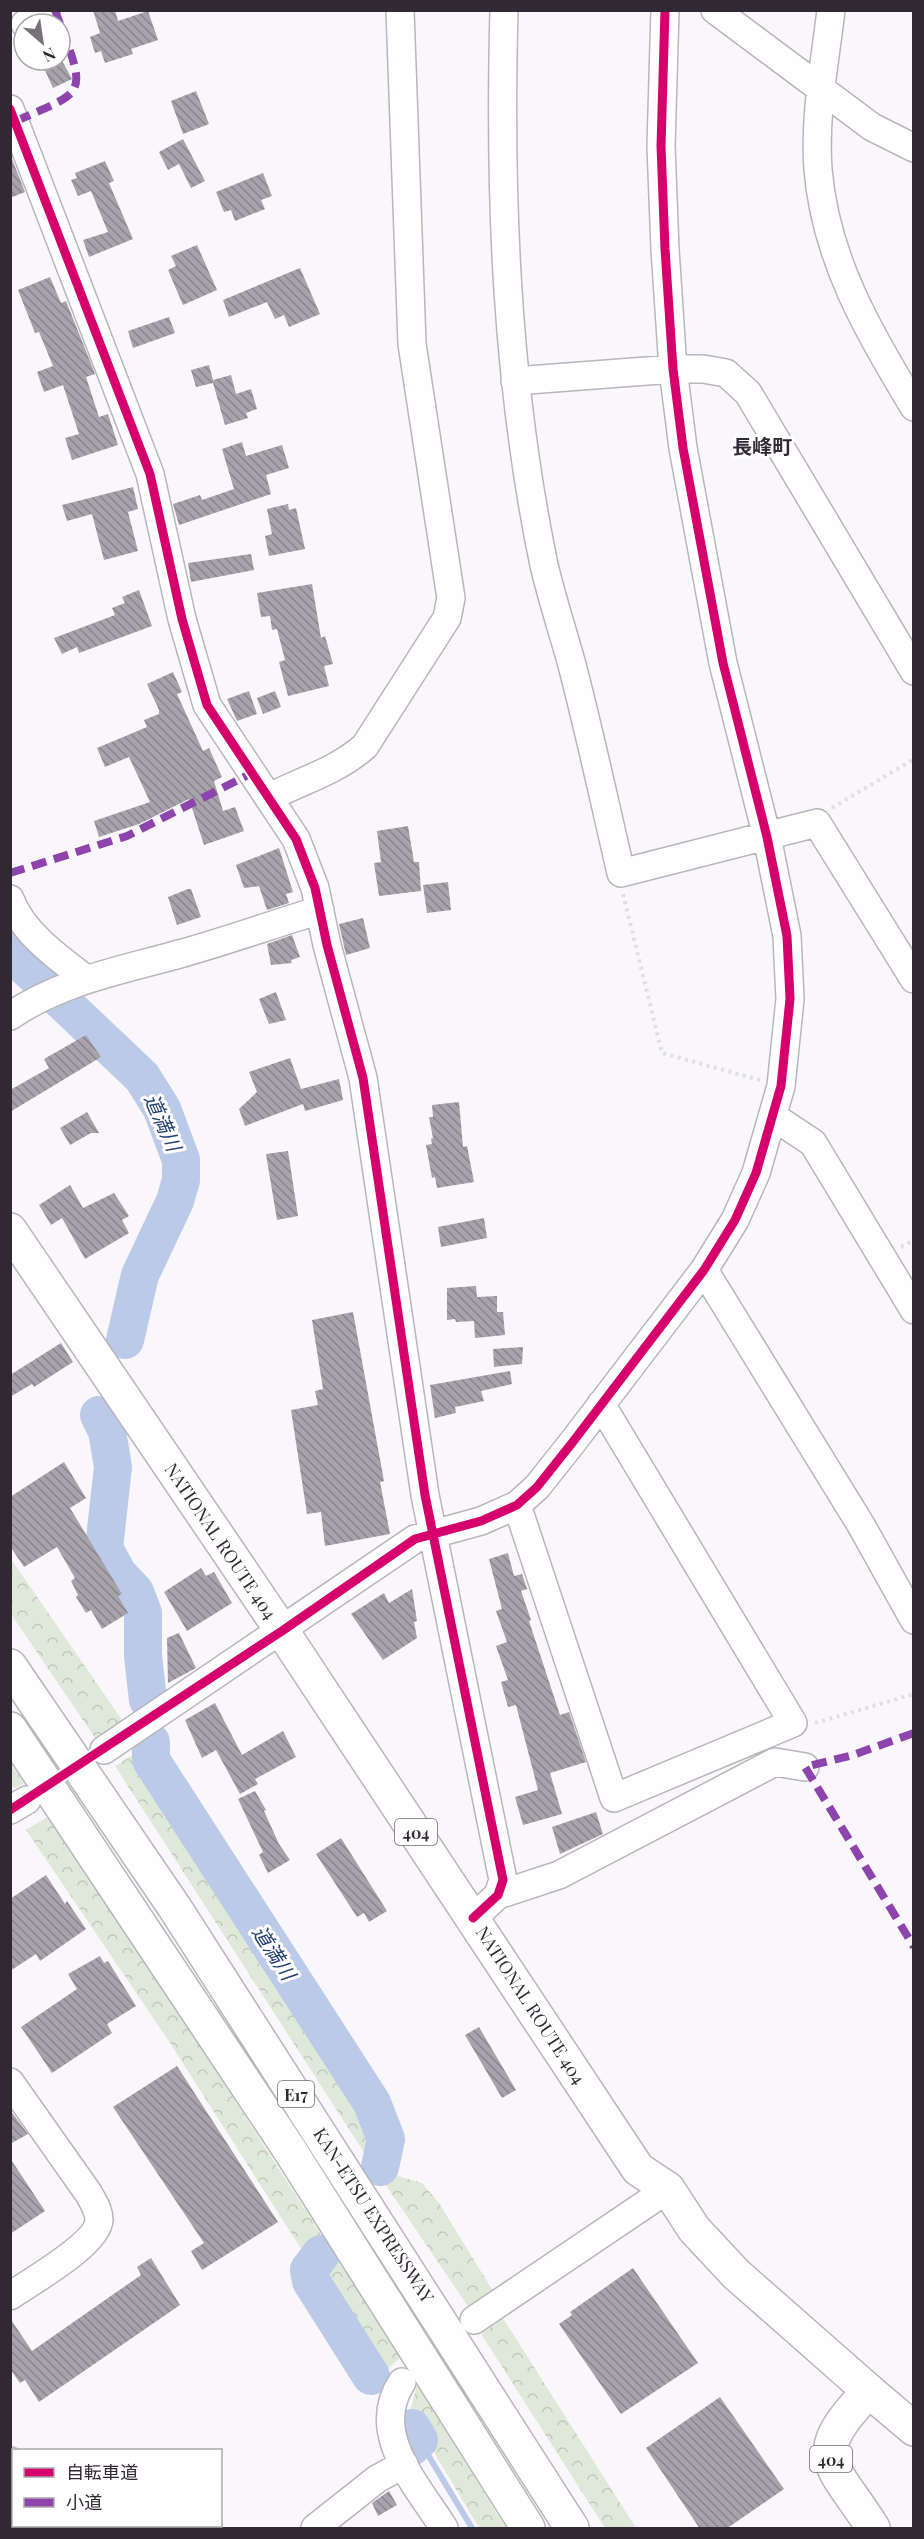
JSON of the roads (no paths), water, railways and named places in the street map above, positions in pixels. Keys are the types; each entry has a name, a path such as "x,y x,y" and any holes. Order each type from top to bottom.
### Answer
{"main road":[{"name":"NATIONAL ROUTE 404","path":"10,1230 282,1631 638,2169 668,2189 710,2248 778,2312 914,2429"},
{"name":"KAN-ETSU EXPRESSWAY","path":"10,1666 182,1918 572,2529"},
{"name":"KAN-ETSU EXPRESSWAY","path":"10,1729 291,2152 528,2529"},
{"name":"404","path":"869,2391 835,2431 830,2455 832,2468 873,2529"}],"street":[{"path":"270,797 329,771 351,758 365,746 447,618 451,598 412,344 400,10"},
{"path":"504,10 501,150 505,252 515,381 544,566 572,667 621,873 817,823 914,979"},
{"path":"104,1750 415,1539 481,1521 517,1505 537,1487 704,1270 735,1220 756,1173 774,1117 781,1086 790,999 790,969 782,900 723,663 683,448 673,369 661,146 665,10"},
{"path":"715,10 872,127 914,148"},
{"path":"831,10 822,91 818,168 824,213 832,245 867,328 914,407"},
{"path":"10,109 150,474 182,619 207,705 221,730 270,797 296,839 315,888 363,1078 403,1357 433,1533 503,1880 498,1895"},
{"path":"515,381 673,369 726,373 740,384 914,671"},
{"path":"10,899 17,917 58,957 86,979"},
{"path":"10,1016 33,1000 86,979 183,953 320,910"},
{"path":"774,1117 813,1143 914,1310"},
{"path":"704,1270 861,1525 914,1620"},
{"path":"517,1505 614,1798 793,1723 601,1404"},
{"path":"473,1918 498,1895 559,1875 775,1762 805,1767"},
{"path":"10,2082 88,2194 97,2210 99,2221 90,2240 10,2296"},
{"path":"474,2320 668,2189"},
{"path":"402,2382 389,2409 391,2434 404,2464 444,2529"},
{"path":"315,2529 377,2478 404,2464"}],"waterway":[{"name":"道満川","path":"10,952 142,1077 162,1109 181,1160 181,1180 175,1201 140,1275 125,1340"},
{"name":"道満川","path":"99,1415 107,1431 113,1467 104,1548 118,1574 135,1592 143,1613 143,1656 148,1700"},
{"name":"道満川","path":"151,1742 151,1760 372,2103 386,2139 380,2167"},
{"name":"道満川","path":"321,2254 309,2270 311,2281 371,2376"},
{"name":"道満川","path":"410,2448 419,2440 412,2428"},
{"path":"419,2440 472,2528"}],"district":[{"name":"長峰町","path":"762,445"}]}
